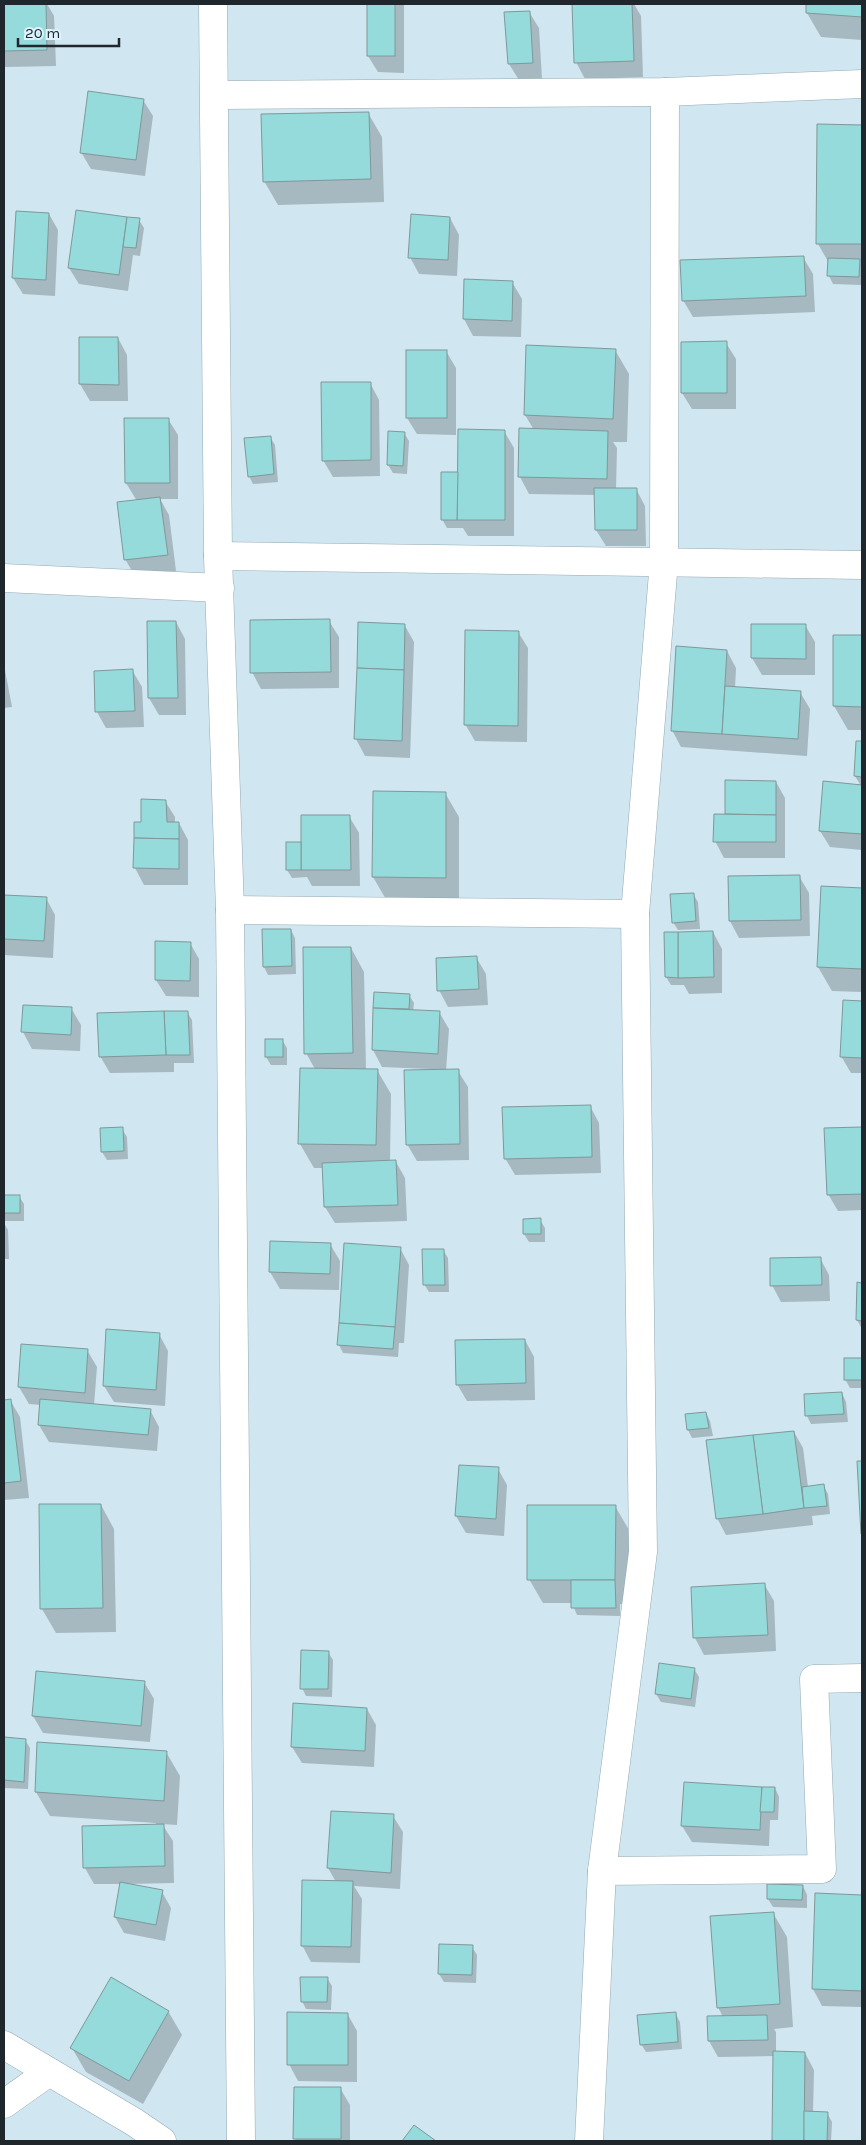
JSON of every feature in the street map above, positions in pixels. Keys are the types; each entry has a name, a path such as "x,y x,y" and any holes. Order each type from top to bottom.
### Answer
{"street":[{"path":"214,4 218,556 230,910 241,2141"},
{"path":"215,95 665,92 862,84"},
{"path":"589,2141 602,1870 643,1552 635,914 664,561 665,92"},
{"path":"218,556 862,565"},
{"path":"4,578 220,588"},
{"path":"230,910 635,914"},
{"path":"602,1870 822,1869 814,1679 862,1678"},
{"path":"4,2045 134,2122 162,2141"},
{"path":"4,2104 49,2072"}],"building":[{"path":"4,4 46,4 47,50 4,51"},
{"path":"367,4 395,4 395,56 367,56"},
{"path":"572,4 632,4 634,61 574,63"},
{"path":"806,4 862,4 862,17 806,13"},
{"path":"530,11 533,63 508,64 504,12"},
{"path":"88,91 144,99 136,160 80,153"},
{"path":"369,112 371,179 263,182 261,114"},
{"path":"817,124 862,125 862,244 816,244"},
{"path":"76,210 127,217 119,275 68,268"},
{"path":"16,211 49,213 46,280 12,278"},
{"path":"411,214 450,217 448,260 408,258"},
{"path":"127,217 140,218 136,248 123,247"},
{"path":"804,256 806,296 682,301 680,260"},
{"path":"828,258 860,259 859,277 827,276"},
{"path":"464,279 513,281 512,321 463,319"},
{"path":"79,337 118,337 119,385 79,384"},
{"path":"727,341 727,393 681,393 681,342"},
{"path":"526,345 616,349 613,419 524,415"},
{"path":"406,350 447,350 447,418 406,418"},
{"path":"321,382 371,382 371,460 322,461"},
{"path":"124,418 169,418 170,483 125,483"},
{"path":"519,428 608,431 607,479 518,477"},
{"path":"458,429 505,430 505,520 457,520"},
{"path":"388,431 405,432 403,466 387,465"},
{"path":"271,436 274,474 248,477 244,438"},
{"path":"441,472 458,472 457,520 441,520"},
{"path":"594,488 637,488 637,530 595,530"},
{"path":"160,497 168,555 124,560 117,502"},
{"path":"330,619 331,672 250,673 250,620"},
{"path":"147,621 176,621 178,698 148,698"},
{"path":"358,622 405,624 404,670 357,668"},
{"path":"751,624 806,624 806,659 751,658"},
{"path":"465,630 519,631 518,726 464,725"},
{"path":"833,635 862,635 862,707 833,706"},
{"path":"676,646 727,650 722,734 671,731"},
{"path":"357,668 404,670 402,741 354,739"},
{"path":"133,669 135,711 95,712 94,671"},
{"path":"725,686 801,691 798,739 722,734"},
{"path":"856,741 862,741 862,777 854,776"},
{"path":"725,780 776,781 776,815 725,814"},
{"path":"823,781 862,785 862,834 819,831"},
{"path":"373,791 446,792 446,878 372,877"},
{"path":"141,799 166,800 167,822 179,822 179,839 134,838 134,822 141,822"},
{"path":"714,814 776,815 776,842 713,842"},
{"path":"301,815 350,815 351,870 301,870"},
{"path":"134,838 179,839 179,869 133,868"},
{"path":"286,842 301,842 301,870 286,870"},
{"path":"800,875 801,920 729,921 728,876"},
{"path":"821,886 862,888 862,969 817,967"},
{"path":"694,893 696,921 672,923 670,894"},
{"path":"4,895 47,897 44,941 4,939"},
{"path":"262,929 291,929 292,966 263,967"},
{"path":"713,931 714,977 678,978 678,932"},
{"path":"664,932 678,932 678,978 665,977"},
{"path":"155,941 191,942 190,981 155,980"},
{"path":"303,947 351,947 353,1053 304,1054"},
{"path":"477,956 479,989 437,991 436,958"},
{"path":"374,992 410,994 409,1009 373,1008"},
{"path":"843,1000 862,1001 862,1058 840,1057"},
{"path":"23,1005 72,1007 71,1035 21,1032"},
{"path":"373,1008 440,1011 438,1054 372,1050"},
{"path":"164,1011 188,1011 190,1055 166,1055"},
{"path":"164,1011 166,1055 99,1057 97,1013"},
{"path":"265,1039 283,1039 283,1057 265,1057"},
{"path":"300,1068 378,1069 376,1145 298,1144"},
{"path":"459,1069 460,1144 406,1145 404,1070"},
{"path":"591,1105 592,1157 504,1159 502,1107"},
{"path":"123,1127 124,1151 101,1152 100,1128"},
{"path":"862,1127 862,1194 827,1195 824,1128"},
{"path":"396,1160 398,1205 324,1207 322,1163"},
{"path":"4,1195 20,1195 20,1213 4,1213"},
{"path":"541,1218 541,1234 523,1234 523,1219"},
{"path":"270,1241 331,1243 330,1274 269,1272"},
{"path":"344,1243 401,1247 395,1327 339,1323"},
{"path":"422,1249 444,1249 445,1285 423,1285"},
{"path":"821,1257 822,1285 770,1286 770,1258"},
{"path":"857,1282 862,1283 862,1321 856,1320"},
{"path":"339,1323 395,1327 393,1349 337,1345"},
{"path":"106,1329 160,1333 156,1390 103,1386"},
{"path":"525,1339 526,1383 456,1385 455,1340"},
{"path":"21,1344 88,1349 85,1393 18,1387"},
{"path":"844,1358 862,1358 862,1380 844,1380"},
{"path":"842,1392 844,1414 805,1416 804,1394"},
{"path":"11,1399 21,1481 4,1483 4,1400"},
{"path":"40,1399 151,1409 148,1435 38,1425"},
{"path":"706,1412 709,1428 687,1430 685,1414"},
{"path":"794,1431 804,1508 763,1514 753,1435"},
{"path":"753,1435 763,1514 716,1519 706,1440"},
{"path":"857,1461 862,1461 862,1534 861,1534"},
{"path":"459,1465 499,1467 496,1519 455,1516"},
{"path":"824,1484 827,1506 804,1508 802,1487"},
{"path":"39,1504 101,1504 103,1608 40,1609"},
{"path":"527,1505 616,1505 615,1580 527,1580"},
{"path":"571,1580 615,1580 616,1608 571,1608"},
{"path":"765,1583 768,1635 693,1638 691,1587"},
{"path":"301,1650 329,1651 328,1689 300,1689"},
{"path":"659,1663 695,1668 691,1699 655,1694"},
{"path":"36,1671 145,1681 141,1726 32,1716"},
{"path":"293,1703 367,1708 365,1751 291,1747"},
{"path":"4,1737 26,1739 24,1782 4,1780"},
{"path":"37,1742 167,1751 164,1801 35,1792"},
{"path":"684,1782 762,1787 760,1830 681,1826"},
{"path":"762,1787 775,1787 774,1812 760,1812"},
{"path":"331,1811 394,1814 391,1873 327,1868"},
{"path":"164,1824 165,1866 83,1868 82,1826"},
{"path":"302,1880 353,1881 351,1947 301,1946"},
{"path":"120,1882 163,1890 156,1925 114,1917"},
{"path":"767,1884 803,1885 802,1900 767,1899"},
{"path":"815,1893 862,1895 862,1991 812,1989"},
{"path":"774,1912 780,2004 717,2008 710,1916"},
{"path":"439,1944 473,1945 472,1975 438,1974"},
{"path":"111,1977 169,2011 129,2081 70,2048"},
{"path":"300,1977 328,1977 327,2002 301,2002"},
{"path":"287,2012 348,2013 348,2065 287,2065"},
{"path":"676,2012 678,2042 640,2045 637,2015"},
{"path":"767,2015 768,2040 708,2041 707,2016"},
{"path":"773,2051 805,2052 804,2141 772,2141"},
{"path":"294,2087 341,2087 341,2139 293,2139"},
{"path":"804,2111 828,2112 827,2141 804,2141"},
{"path":"414,2125 436,2141 402,2141"}]}
